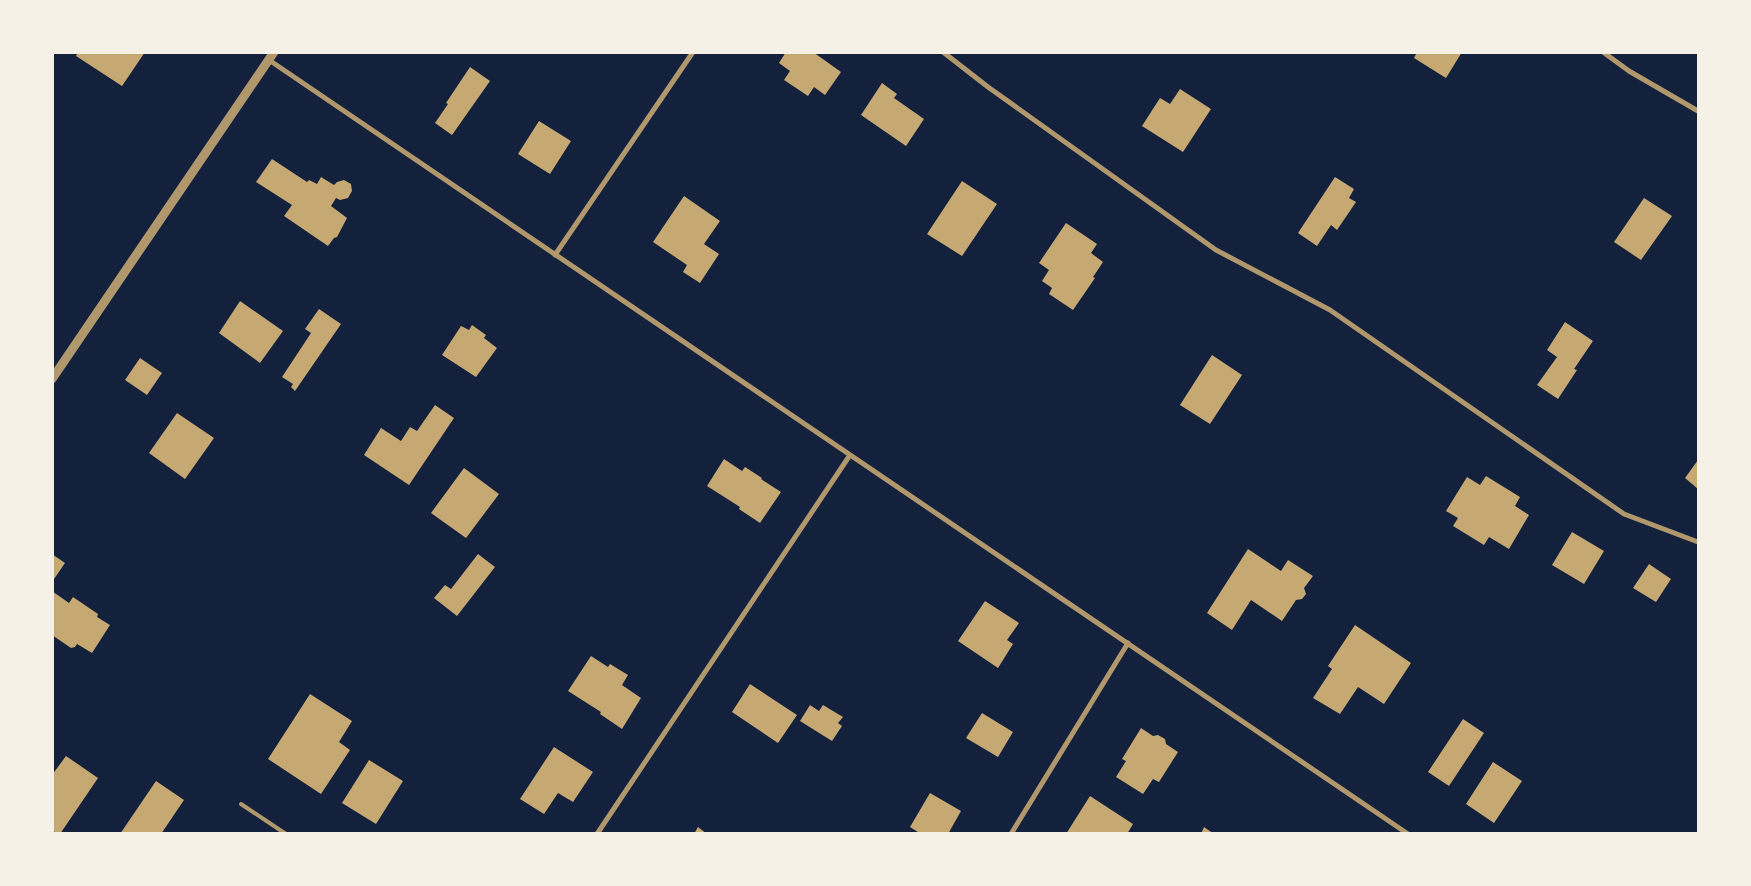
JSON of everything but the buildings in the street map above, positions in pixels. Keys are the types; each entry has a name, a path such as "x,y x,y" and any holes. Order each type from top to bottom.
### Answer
{"street":[{"path":"555,255 693,52"},
{"path":"943,52 988,87 1216,250 1330,310 1624,514 1698,542"},
{"path":"1603,52 1629,71 1698,111"},
{"path":"52,379 272,56 555,255 1408,834"},
{"path":"597,834 850,455"},
{"path":"1011,834 1128,643"}],"lane":[{"path":"241,804 286,834"}]}
